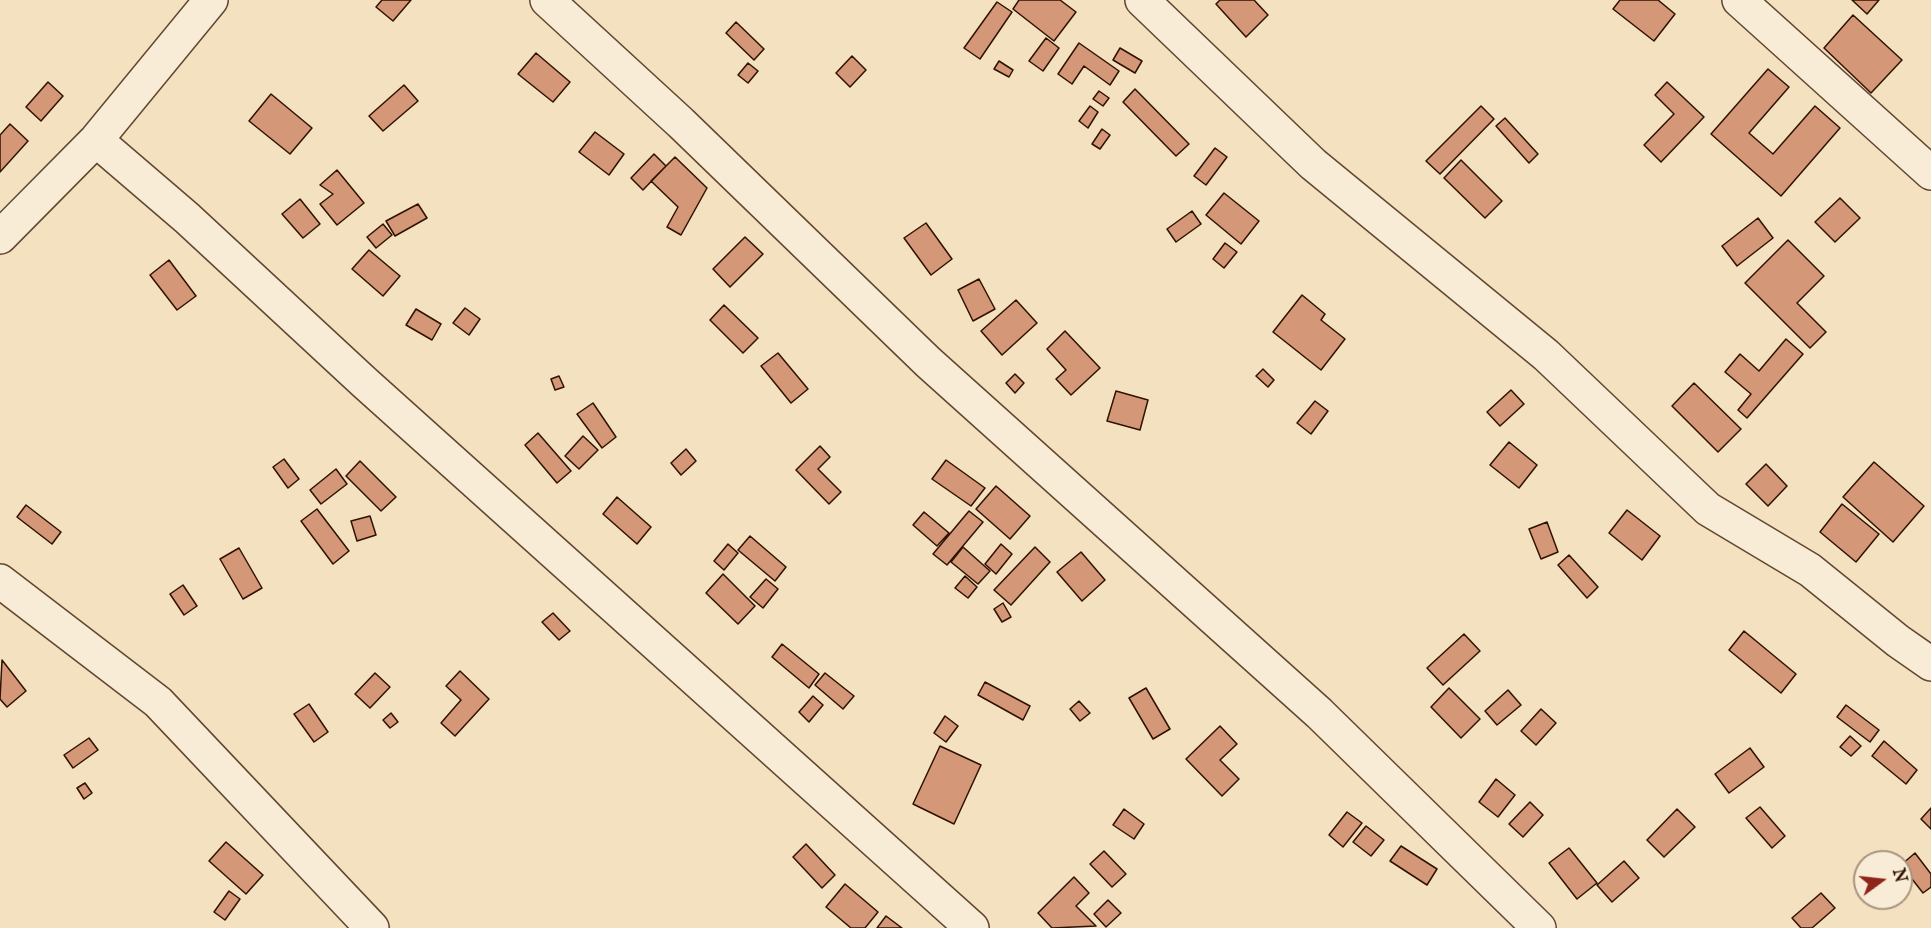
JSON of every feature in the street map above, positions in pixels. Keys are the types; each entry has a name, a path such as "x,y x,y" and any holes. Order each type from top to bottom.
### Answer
{"street":[{"path":"0,237 96,140 211,0"},
{"path":"547,0 689,131 928,362 1319,713 1539,928"},
{"path":"1142,0 1313,164 1546,355 1708,509 1810,570 1898,642 1931,664"},
{"path":"1738,0 1931,173"},
{"path":"96,140 187,219 972,928"},
{"path":"0,581 158,702 372,928"}],"building":[{"path":"382,0 411,0 393,21 376,7"},
{"path":"1019,0 1060,0 1076,12 1054,41 1013,9"},
{"path":"1220,0 1254,0 1268,15 1246,37 1216,4"},
{"path":"1620,0 1658,0 1675,14 1654,41 1613,9"},
{"path":"1852,0 1879,0 1867,14"},
{"path":"997,2 1012,12 980,59 964,48"},
{"path":"1853,15 1902,60 1871,93 1824,48"},
{"path":"736,22 764,49 754,60 726,33"},
{"path":"1046,38 1059,48 1043,71 1029,61"},
{"path":"1079,43 1119,71 1110,85 1084,66 1072,84 1058,74"},
{"path":"1120,48 1142,61 1135,73 1113,60"},
{"path":"536,53 570,82 553,102 518,74"},
{"path":"852,56 866,70 850,87 836,73"},
{"path":"999,61 1013,70 1009,77 994,69"},
{"path":"748,63 758,71 748,83 738,75"},
{"path":"1768,69 1789,87 1749,133 1773,154 1815,106 1840,128 1781,196 1711,134"},
{"path":"48,82 63,96 41,121 26,107"},
{"path":"1667,82 1704,117 1661,162 1644,145 1674,114 1655,95"},
{"path":"404,85 418,101 383,131 369,116"},
{"path":"1135,89 1189,144 1176,156 1123,102"},
{"path":"1099,91 1109,98 1103,106 1093,99"},
{"path":"271,94 312,128 290,154 249,121"},
{"path":"1090,106 1098,112 1088,128 1079,121"},
{"path":"1481,106 1494,119 1440,174 1426,161"},
{"path":"1505,118 1538,154 1529,163 1496,126"},
{"path":"10,124 28,141 0,172 0,135"},
{"path":"1102,129 1110,135 1100,149 1092,144"},
{"path":"595,132 624,154 609,175 579,152"},
{"path":"1215,148 1227,157 1206,185 1194,176"},
{"path":"654,154 666,166 643,190 631,178"},
{"path":"675,157 707,188 681,235 667,227 678,207 651,181"},
{"path":"1461,160 1502,201 1485,218 1444,178"},
{"path":"337,170 364,203 337,225 320,204 333,194 320,185"},
{"path":"1224,193 1259,221 1241,244 1206,215"},
{"path":"1840,198 1860,218 1835,242 1815,222"},
{"path":"300,199 320,224 303,238 282,214"},
{"path":"418,204 427,218 395,236 386,221"},
{"path":"1192,211 1201,224 1176,242 1167,229"},
{"path":"1758,218 1773,238 1737,266 1722,246"},
{"path":"926,223 952,259 931,275 904,238"},
{"path":"383,224 392,235 376,248 367,237"},
{"path":"745,237 763,254 730,287 713,269"},
{"path":"1788,240 1824,276 1797,303 1826,332 1810,348 1745,283"},
{"path":"1225,243 1237,252 1224,268 1213,259"},
{"path":"369,250 400,276 383,296 352,269"},
{"path":"169,260 196,296 177,310 150,275"},
{"path":"979,279 995,309 973,321 958,290"},
{"path":"1302,295 1325,314 1321,320 1345,339 1321,370 1273,332"},
{"path":"1016,300 1037,323 1002,355 981,331"},
{"path":"724,305 758,338 743,353 710,320"},
{"path":"465,308 480,319 469,335 453,323"},
{"path":"416,309 441,324 432,340 406,325"},
{"path":"1065,331 1100,368 1071,395 1056,379 1066,370 1047,349"},
{"path":"1786,339 1803,354 1747,418 1738,410 1751,394 1725,372 1740,354 1759,371"},
{"path":"778,353 808,389 791,403 761,366"},
{"path":"1263,369 1274,380 1268,387 1256,376"},
{"path":"1015,374 1024,383 1015,393 1006,383"},
{"path":"559,376 564,387 555,390 551,379"},
{"path":"1694,383 1741,429 1718,452 1672,406"},
{"path":"1511,390 1524,404 1500,426 1487,412"},
{"path":"1116,391 1148,400 1140,430 1107,421"},
{"path":"1315,401 1328,411 1311,434 1297,423"},
{"path":"593,403 616,437 602,448 577,414"},
{"path":"538,433 571,471 557,483 525,445"},
{"path":"583,436 598,450 579,469 565,456"},
{"path":"1509,442 1537,465 1519,488 1490,465"},
{"path":"820,446 830,457 818,469 841,492 829,504 796,470"},
{"path":"686,449 696,461 681,475 671,463"},
{"path":"284,459 299,479 288,488 273,467"},
{"path":"946,460 985,488 971,506 932,479"},
{"path":"360,461 396,497 381,511 346,476"},
{"path":"1874,462 1924,506 1893,542 1843,497"},
{"path":"1766,464 1787,486 1768,506 1746,484"},
{"path":"336,469 347,484 321,504 310,490"},
{"path":"996,486 1030,516 1010,539 976,509"},
{"path":"617,497 651,527 637,544 603,514"},
{"path":"1842,504 1879,534 1856,562 1820,532"},
{"path":"26,505 61,532 52,544 17,517"},
{"path":"317,509 349,551 333,564 301,521"},
{"path":"1627,510 1660,536 1642,560 1609,533"},
{"path":"969,511 983,522 947,565 933,554"},
{"path":"924,512 949,533 937,546 913,525"},
{"path":"370,516 376,535 357,541 351,521"},
{"path":"1547,522 1558,552 1541,559 1529,529"},
{"path":"750,536 786,567 775,581 738,550"},
{"path":"728,544 738,553 724,570 714,561"},
{"path":"1001,544 1012,554 996,574 985,564"},
{"path":"963,547 990,571 978,584 951,562"},
{"path":"1035,547 1050,562 1011,605 994,590"},
{"path":"239,548 262,588 243,599 220,559"},
{"path":"1081,552 1105,580 1082,601 1057,572"},
{"path":"1569,555 1598,587 1587,598 1558,565"},
{"path":"723,574 755,606 738,624 706,593"},
{"path":"965,576 977,587 968,598 955,588"},
{"path":"766,579 778,589 763,608 750,597"},
{"path":"183,585 197,606 184,615 170,594"},
{"path":"1003,603 1011,617 1002,622 994,609"},
{"path":"553,613 570,631 559,640 542,622"},
{"path":"1744,631 1796,674 1781,693 1729,650"},
{"path":"1464,634 1480,651 1443,685 1427,668"},
{"path":"782,644 819,674 809,688 772,657"},
{"path":"2,660 26,691 7,707 0,699"},
{"path":"460,671 489,699 455,736 441,723 461,700 446,686"},
{"path":"375,673 390,687 370,708 355,694"},
{"path":"825,673 854,696 843,709 815,685"},
{"path":"985,682 1030,706 1023,720 978,695"},
{"path":"1146,688 1170,729 1153,739 1129,698"},
{"path":"1449,688 1480,719 1461,738 1431,707"},
{"path":"1508,690 1521,705 1497,725 1485,711"},
{"path":"813,696 823,705 809,722 799,712"},
{"path":"1079,701 1090,713 1080,721 1070,709"},
{"path":"309,704 328,732 314,742 294,714"},
{"path":"1846,705 1879,730 1870,742 1837,717"},
{"path":"1541,709 1556,723 1536,745 1521,731"},
{"path":"391,713 398,722 390,728 383,720"},
{"path":"945,716 958,726 946,742 934,733"},
{"path":"1220,726 1237,744 1220,760 1239,779 1222,796 1186,759"},
{"path":"1850,736 1861,746 1851,756 1840,747"},
{"path":"89,738 98,750 73,768 64,755"},
{"path":"1884,741 1917,770 1906,784 1872,756"},
{"path":"940,746 981,765 954,824 913,804"},
{"path":"1750,748 1764,767 1729,793 1715,774"},
{"path":"1496,779 1515,795 1498,817 1479,802"},
{"path":"85,783 92,793 84,799 77,788"},
{"path":"1530,802 1543,815 1523,837 1509,824"},
{"path":"1760,807 1785,836 1772,848 1746,818"},
{"path":"1931,808 1931,829 1921,819"},
{"path":"1124,809 1144,824 1134,839 1113,825"},
{"path":"1677,809 1695,827 1664,857 1647,840"},
{"path":"1347,812 1362,823 1343,847 1329,835"},
{"path":"1366,826 1384,840 1371,856 1353,842"},
{"path":"226,842 263,875 246,894 209,861"},
{"path":"806,844 835,875 822,888 793,857"},
{"path":"1401,846 1437,869 1427,885 1390,861"},
{"path":"1569,848 1597,883 1577,899 1549,863"},
{"path":"1104,851 1126,874 1112,887 1090,864"},
{"path":"1915,853 1931,874 1931,887 1923,893 1913,880 1913,855"},
{"path":"1624,861 1639,878 1612,902 1597,885"},
{"path":"1074,877 1089,893 1076,906 1096,926 1052,928 1038,913"},
{"path":"845,884 878,912 865,928 851,928 826,907"},
{"path":"229,891 240,899 225,920 214,912"},
{"path":"1821,893 1835,908 1812,928 1801,928 1792,918"},
{"path":"1108,900 1121,913 1106,927 1094,914"},
{"path":"886,916 902,928 877,928"}]}
